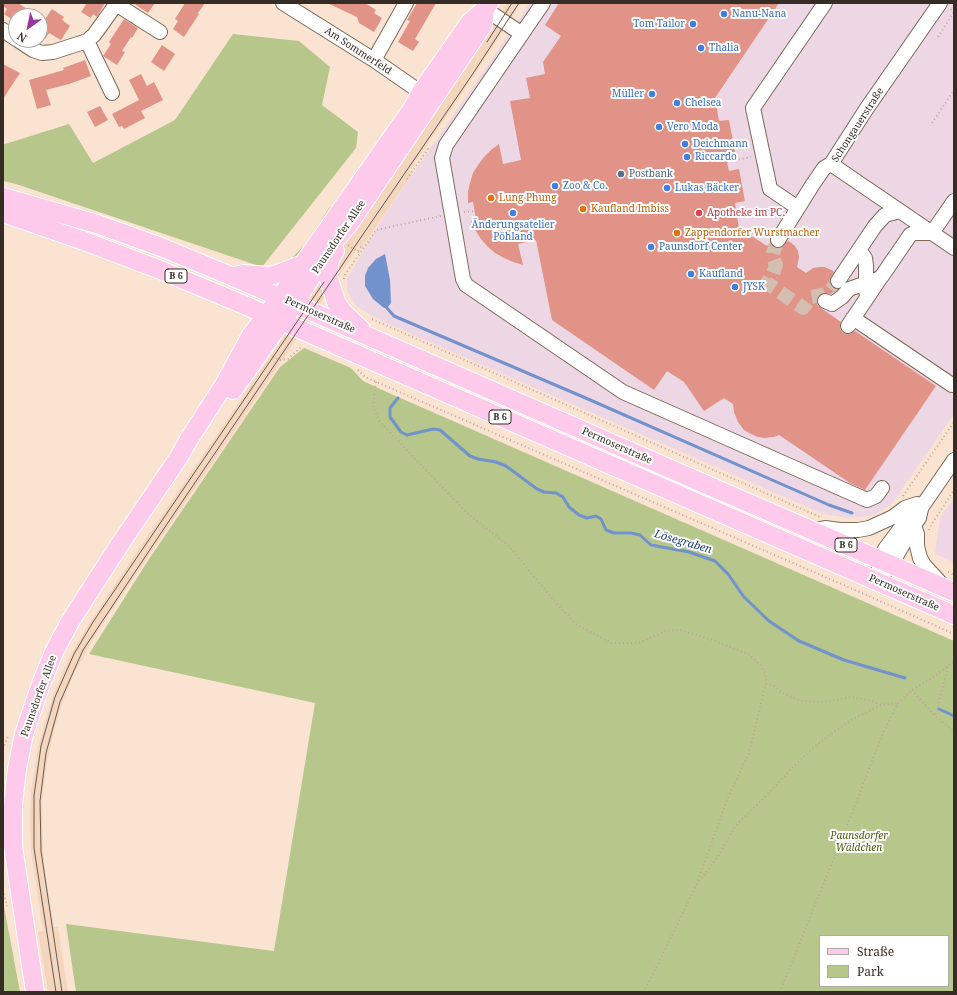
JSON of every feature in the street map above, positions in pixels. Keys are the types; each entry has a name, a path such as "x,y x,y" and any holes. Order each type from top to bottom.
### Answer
{"main road":[{"name":"Paunsdorfer Allee","path":"35,992 13,846 13,805 17,769 24,734 41,684 54,652 71,620 120,544 179,457 195,442 211,420 274,318 349,224 470,22 487,6"},
{"name":"Paunsdorfer Allee","path":"287,301 288,287 303,264 412,109 426,96"},
{"name":"B 6","path":"3,197 97,224 161,247 287,301"},
{"name":"B 6","path":"3,213 158,269 274,318"},
{"path":"349,224 345,234 330,258 328,276 336,302 343,312 369,337"},
{"path":"231,276 244,274 270,276 303,264"},
{"name":"Permoserstraße","path":"287,301 950,590"},
{"name":"Permoserstraße","path":"274,318 954,615"}],"street":[{"path":"374,60 406,3"},
{"path":"543,3 446,145 442,158 463,279 466,285 623,392 868,500 876,496 882,488"},
{"path":"798,208 770,189 753,108 824,3"},
{"path":"30,48 42,53 53,52 87,41 94,35 117,4 160,32"},
{"name":"Am Sommerfeld","path":"288,4 426,96"},
{"path":"487,6 522,34"},
{"name":"Schongauerstraße","path":"946,6 867,108 831,164 954,248"},
{"path":"87,41 112,92"},
{"path":"778,240 824,168 831,164"},
{"path":"952,385 851,322 910,235 914,233 932,233 954,201"},
{"path":"838,281 875,226 885,215 900,211"},
{"path":"859,250 865,258 866,266 866,294 864,302"},
{"path":"825,302 832,304 842,297 849,289 866,284 882,276"},
{"path":"877,582 886,562 919,518 924,504 954,460"},
{"path":"886,562 885,550 912,513 924,504"},
{"path":"812,531 825,528 840,530 869,528 893,517 905,508 924,504"},
{"path":"914,525 918,534 917,546 920,558 924,565 950,590"}],"path":[{"path":"946,6 954,6"},
{"path":"938,37 954,12"},
{"path":"932,123 954,90"},
{"path":"407,179 424,154"},
{"path":"727,162 763,155"},
{"path":"460,213 475,211"},
{"path":"343,283 345,275 359,252 376,230 444,216"},
{"path":"346,244 359,252"},
{"path":"359,252 361,246"},
{"path":"371,319 826,519"},
{"path":"269,353 279,360 288,359 306,343"},
{"path":"355,367 364,377 954,634"},
{"path":"376,382 373,407 380,422 468,514 509,546 555,602 577,625 611,643 639,643 665,631 680,630 713,640 750,655 760,664 765,673 766,684 749,753 727,800 696,886 643,992"},
{"path":"900,499 954,422"},
{"path":"927,534 954,490"},
{"path":"780,992 882,735 898,703 912,690 954,662"},
{"path":"935,716 949,666"},
{"path":"766,684 775,686 781,692 801,701 824,702 851,697 872,701 881,705"},
{"path":"912,690 935,716 954,731"},
{"path":"696,886 717,858 736,825 815,746 851,720 881,705 898,703"}],"shaded area":[{"path":"507,3 521,3 410,170 413,173 362,247 359,246 107,617 86,651 73,676 60,709 55,727 47,762 42,800 45,871 54,927 58,927 68,992 48,992 38,932 43,931 31,851 31,791 38,748 45,721 62,673 71,654 89,624 132,559 338,257 344,247 341,245 397,162 401,164 469,63"},
{"path":"530,3 954,3 954,414 891,505 874,515 861,517 851,518 823,514 384,322 357,307 347,291 347,279 382,219"},
{"path":"954,498 954,562 935,554 940,518"}],"green space":[{"path":"233,34 299,41 330,67 322,105 358,132 356,148 262,267 16,184 3,181 3,143 5,144 69,124 93,163 175,120"},
{"path":"330,207 333,209 308,245 293,261 291,259 306,243"},
{"name":"Paunsdorfer Wäldchen","path":"304,348 351,368 363,381 389,393 954,641 954,992 76,992 66,924 274,951 315,703 89,654 149,559 280,367"},
{"path":"3,901 20,992 3,992"}],"water":[{"path":"385,254 390,280 391,303 387,308 384,308 373,299 365,286 365,276 368,268 376,259"}],"building":[{"path":"3,3 18,3 25,8 8,8 8,17 4,14 7,9 3,6"},
{"path":"87,3 105,3 97,17 93,14 91,18 81,12"},
{"path":"133,3 155,3 148,13"},
{"path":"185,3 205,3 184,37 173,29 178,21 175,19"},
{"path":"327,3 365,3 376,10 374,13 382,18 374,32 359,23 357,17"},
{"path":"417,3 436,3 415,39 419,42 413,51 398,42 410,21 407,20"},
{"name":"Paunsdorf Center","path":"559,3 779,3 715,98 719,121 729,120 735,152 725,154 729,171 739,169 745,201 735,203 739,228 767,246 770,243 773,247 778,248 782,247 787,241 790,242 798,251 799,257 797,267 806,273 813,268 819,267 825,267 833,271 830,284 833,288 837,289 831,294 820,294 817,298 818,306 841,322 840,326 843,333 848,334 855,331 936,386 865,490 850,483 779,435 764,438 758,437 744,430 738,422 733,404 724,398 704,411 684,382 667,371 654,390 552,320 536,240 518,244 523,265 495,253 481,239 471,221 476,220 473,202 468,203 468,192 473,173 484,157 499,144 503,164 521,160 510,101 530,98 526,78 545,74 543,62 561,36 545,25"},
{"path":"52,9 64,17 62,20 70,26 61,40 49,33 48,34 48,15"},
{"path":"124,19 138,28 122,51 125,52 117,65 103,56 111,44 109,42"},
{"path":"162,45 175,54 164,71 151,62"},
{"path":"85,60 91,76 46,90 51,105 37,109 29,80 64,70 63,68"},
{"path":"3,64 20,73 3,99"},
{"path":"141,74 147,86 154,82 163,100 141,111 145,118 124,129 122,126 119,127 112,114 139,100 129,80"},
{"path":"100,106 108,120 95,127 87,112"}],"waterway":[{"path":"387,308 394,316 829,505 852,513"},
{"name":"Lösegraben","path":"398,398 390,408 390,417 401,432 407,435 433,429 440,430 470,456 506,466 537,489 544,492 556,493 563,497 569,507 579,515 587,518 596,516 601,519 606,530 614,533 631,533 640,535 651,545 689,552 715,561 728,574 744,597 769,621 799,641 844,660 905,678"},
{"name":"Lösegraben","path":"939,709 954,716"}],"tunnel":[{"path":"778,240 773,253 773,258 776,265 773,274 767,283 803,308 811,297 822,295 830,291 838,281"}],"tram line":[{"path":"487,42 512,3"},
{"path":"62,992 41,851 40,801 46,753 60,702 83,650 474,72 519,3"},
{"path":"56,992 34,848 34,796 41,746 55,697 74,654 93,622 324,282"}],"place":[{"name":"Nanu-Nana","path":"724,14"},
{"name":"Tom Tailor","path":"693,24"},
{"name":"Thalia","path":"701,48"},
{"name":"Müller","path":"652,94"},
{"name":"Chelsea","path":"677,103"},
{"name":"Vero Moda","path":"659,127"},
{"name":"Deichmann","path":"685,144"},
{"name":"Riccardo","path":"687,157"},
{"name":"Postbank","path":"621,174"},
{"name":"Zoo & Co.","path":"555,186"},
{"name":"Lukas Bäcker","path":"667,188"},
{"name":"Lung Phung","path":"491,198"},
{"name":"Kaufland Imbiss","path":"583,209"},
{"name":"Änderungsatelier Pöhland","path":"513,213"},
{"name":"Apotheke im PC.","path":"699,213"},
{"name":"Zappendorfer Wurstmacher","path":"677,233"},
{"name":"Paunsdorf Center","path":"651,247"},
{"name":"Kaufland","path":"691,274"},
{"name":"JYSK","path":"735,287"}]}
